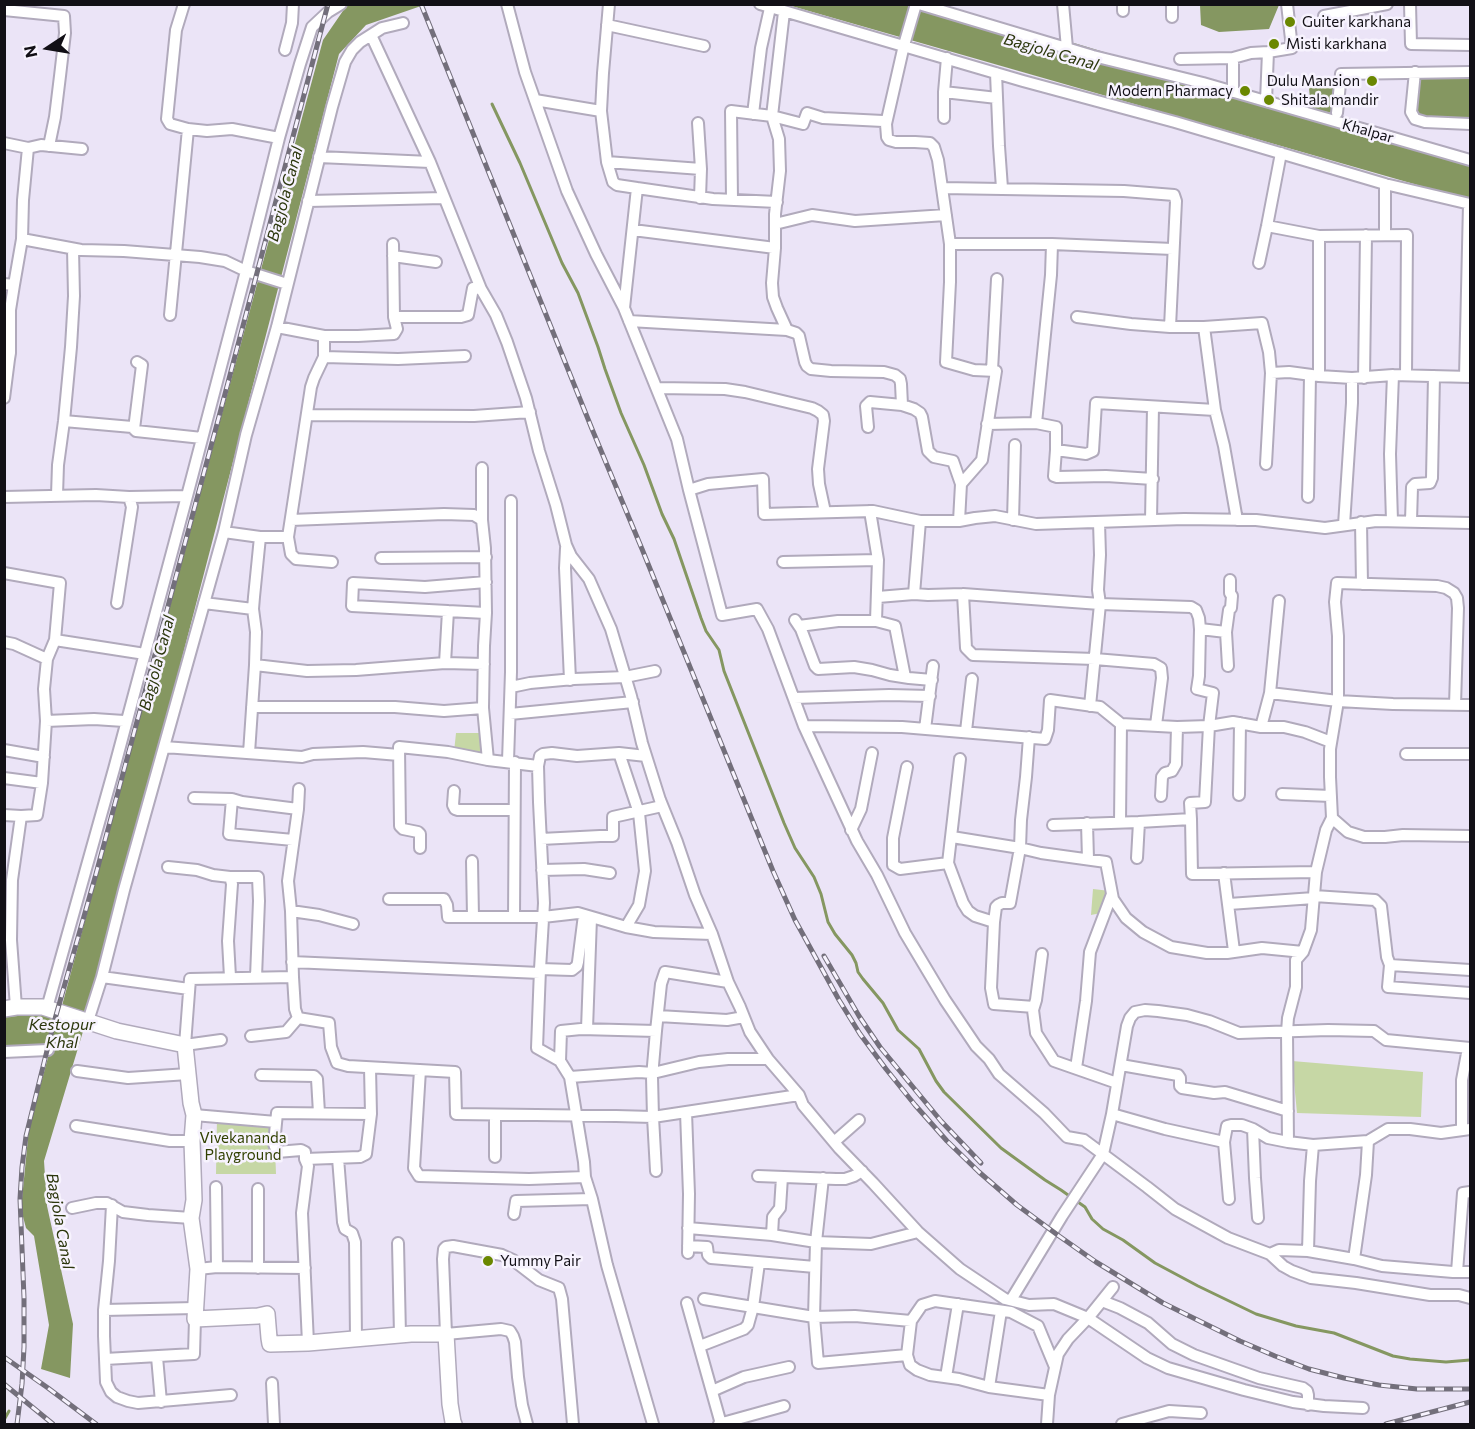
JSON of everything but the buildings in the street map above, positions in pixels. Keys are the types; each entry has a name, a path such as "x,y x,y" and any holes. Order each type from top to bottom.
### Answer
{"street":[{"path":"184,4 176,30 167,119 170,124 207,131 232,129 279,138"},
{"path":"285,50 292,23 293,4"},
{"path":"48,1009 187,496 279,138 312,27 328,12 341,4"},
{"path":"507,4 525,72 567,190 624,308 677,439 722,615 758,609 768,629 804,726 852,830 905,933 976,1046 999,1074 1044,1113 1067,1137 1084,1140 1175,1209 1228,1238 1270,1254 1292,1271 1311,1278 1430,1295 1459,1295 1470,1298"},
{"path":"609,4 601,111 607,162 614,182 617,185 700,198 777,202"},
{"path":"917,4 904,45 886,124 887,137 896,142 930,144 934,147 938,160 950,244 946,362 974,370 996,371 982,460 961,484"},
{"name":"Khalpar","path":"917,4 1470,160"},
{"path":"1063,4 1067,48"},
{"path":"1172,4 1172,17"},
{"path":"1180,59 1233,58 1251,52 1292,48 1287,4"},
{"path":"1324,16 1387,4"},
{"path":"1410,4 1411,44 1470,45"},
{"path":"753,114 765,6 1384,184 1470,204 1468,377 1393,375 1352,378 1288,372 1271,374"},
{"path":"4,10 64,16 65,33 55,117 49,146"},
{"path":"784,12 772,116 779,140 780,178 772,297 787,330"},
{"path":"88,1021 224,532 246,435 277,327 285,284 345,62 352,50 370,35 382,28 403,23"},
{"path":"608,25 704,46"},
{"path":"370,35 430,162 481,289 496,315 507,342 530,412 538,451 556,505 566,545 571,556 589,579 611,629 662,806 712,934 728,982 750,1032 768,1059 799,1095 803,1105 834,1142 918,1232 960,1269 1005,1299 1029,1305 1054,1304 1088,1318 1147,1358 1168,1368 1293,1402 1363,1408"},
{"path":"1266,101 1268,52"},
{"path":"944,118 947,58"},
{"path":"1233,58 1233,92"},
{"path":"996,72 1002,188"},
{"path":"1415,72 1411,112 1415,119 1425,122 1470,124"},
{"path":"1337,113 1341,74 1470,72"},
{"path":"944,92 997,98"},
{"path":"535,100 601,111"},
{"path":"732,200 731,111 772,116 802,124 807,113 823,118 883,121 886,124"},
{"path":"698,123 700,198"},
{"path":"170,315 188,129"},
{"path":"4,143 27,148 41,144 82,149"},
{"path":"4,398 9,284 22,239 27,148"},
{"path":"1259,263 1281,153"},
{"path":"319,157 430,162"},
{"path":"607,162 700,169"},
{"path":"1384,184 1385,235"},
{"path":"624,308 636,188"},
{"path":"942,188 1124,191 1174,195 1176,201 1170,327"},
{"path":"308,201 444,198"},
{"path":"776,224 812,215 855,221 946,215"},
{"path":"1268,226 1318,236 1407,235 1406,375"},
{"path":"633,230 775,248"},
{"path":"1364,378 1366,235"},
{"path":"1308,497 1315,376 1318,236"},
{"path":"22,239 73,249 176,255 225,261 246,271 285,284"},
{"path":"277,327 324,336 394,334 397,329 394,317 393,244"},
{"path":"950,244 1052,244 1173,249"},
{"path":"1036,423 1052,244"},
{"path":"57,495 74,296 73,249"},
{"path":"393,256 436,262"},
{"path":"992,370 997,279"},
{"path":"394,317 461,317 468,315 473,288 481,289"},
{"path":"1077,317 1170,327 1262,323 1269,352 1271,374 1266,464"},
{"path":"629,321 787,330 799,336 805,362 811,369 884,372 895,375 900,379 902,405"},
{"path":"1204,327 1215,410 1237,520"},
{"path":"324,336 324,357 311,387 288,537 291,554 296,559 332,562"},
{"path":"324,357 387,359 465,356"},
{"path":"134,429 142,365 137,362"},
{"path":"1392,521 1390,454 1393,375"},
{"path":"1411,521 1412,487 1415,484 1430,483 1432,478 1434,376"},
{"path":"1344,525 1352,378"},
{"path":"657,388 725,389 818,411 823,415 824,421 818,469 825,512"},
{"path":"868,427 866,406 870,402 902,405 918,411 922,417 928,451 934,457 953,461 955,464 961,484 960,521"},
{"path":"1056,450 1086,454 1093,451 1096,403 1215,410"},
{"path":"1151,520 1153,407"},
{"path":"308,415 474,416 530,412"},
{"path":"64,421 132,427 136,431 202,438"},
{"path":"987,424 1036,423 1056,427 1054,476 1152,479"},
{"path":"1013,520 1015,445"},
{"path":"482,468 486,557 483,708 488,760"},
{"path":"689,490 708,484 763,479 764,514 870,512 920,520 960,521 995,516 1036,524 1151,520 1256,520 1325,528 1361,522 1470,523"},
{"path":"4,497 187,496"},
{"path":"117,603 132,507 129,497"},
{"path":"511,501 510,714 514,810 514,917"},
{"path":"870,512 878,560 876,621"},
{"path":"291,520 444,514 474,515 483,520"},
{"path":"914,594 920,520"},
{"path":"1090,706 1100,604 1098,590 1099,522"},
{"path":"1361,522 1362,584"},
{"path":"224,532 260,537 288,537"},
{"path":"249,753 255,665 253,609 260,537"},
{"path":"566,545 570,680"},
{"path":"381,558 486,557"},
{"path":"783,561 878,560"},
{"path":"4,573 60,583 55,640 47,659 44,689 46,721 42,783 37,815 4,815"},
{"path":"1228,666 1226,632 1232,596 1230,580"},
{"path":"486,582 425,587 353,583 352,606 486,613"},
{"path":"1288,1142 1288,1018 1296,987 1296,960 1304,951 1311,930 1316,872 1326,830 1332,818 1331,742 1338,701 1338,636 1335,602 1337,583 1437,586 1454,593 1458,608 1455,705"},
{"path":"878,597 963,594 1100,604 1191,607 1196,610 1200,628 1197,689 1213,693 1205,802 1190,803 1192,874 1316,872"},
{"path":"963,594 966,648 973,655 1095,659 1154,664 1161,668 1162,678 1156,725"},
{"path":"1261,727 1270,693 1279,601"},
{"path":"204,603 253,609"},
{"path":"446,663 448,611"},
{"path":"904,677 895,626 876,621 797,623 814,666 818,669 854,668 904,677 932,680"},
{"path":"1200,628 1226,632"},
{"path":"55,640 145,654"},
{"path":"4,642 14,644 47,659"},
{"path":"255,665 307,671 356,670 446,663 484,664"},
{"path":"925,729 933,666"},
{"path":"511,687 530,683 625,677 655,671"},
{"path":"966,731 972,679"},
{"path":"1270,693 1338,701 1470,705"},
{"path":"794,698 930,696"},
{"path":"804,726 902,727 1045,739 1048,730 1050,700 1100,707 1121,723 1177,727 1209,726 1233,722 1261,727 1284,727 1331,742"},
{"path":"510,714 633,702"},
{"path":"252,707 395,707 444,711 483,708"},
{"path":"46,721 124,720"},
{"path":"1120,822 1121,723"},
{"path":"1239,723 1239,795"},
{"path":"1161,796 1162,777 1165,773 1172,771 1176,764 1177,727"},
{"path":"1029,737 1020,848 1010,903 998,905 994,922 991,988 994,1004 1034,1007"},
{"path":"164,747 303,757 313,754 363,752 399,755"},
{"path":"420,848 420,834 400,826 399,747 538,766"},
{"path":"4,750 44,757"},
{"path":"646,756 619,753 577,756 552,753 540,756 538,766 544,903 537,1048 560,1061 570,1077 585,1177 607,1265 653,1425"},
{"path":"619,753 639,811 645,872 639,905 626,927"},
{"path":"852,830 861,809 872,753"},
{"path":"1406,754 1470,754"},
{"path":"960,759 948,863 968,911 975,916 994,922"},
{"path":"907,767 892,838 893,866 900,868 948,863"},
{"path":"4,778 42,783"},
{"path":"298,1018 295,1009 288,881 299,789"},
{"path":"454,791 453,805 458,810 514,810"},
{"path":"1282,794 1331,796"},
{"path":"194,798 232,798 242,802 298,809"},
{"path":"232,798 229,834 293,840"},
{"path":"541,839 613,837 613,817 662,806"},
{"path":"21,816 8,906 11,940 10,1008 43,1007 117,1031 185,1045 222,1040"},
{"path":"1332,818 1348,832 1364,837 1470,836"},
{"path":"1053,825 1191,819"},
{"path":"1137,858 1139,822"},
{"path":"1087,824 1088,859"},
{"path":"952,837 1106,862 1113,899 1126,918 1143,932 1171,947 1207,953 1262,948 1304,951"},
{"path":"472,861 473,917"},
{"path":"168,867 230,877 258,877 256,977"},
{"path":"542,870 584,869 610,873"},
{"path":"1224,873 1234,951"},
{"path":"230,877 232,884 228,942 230,977"},
{"path":"1076,1068 1086,1001 1090,952 1112,894"},
{"path":"1229,904 1314,897 1375,900 1381,906 1390,966 1388,987 1470,993"},
{"path":"389,899 444,899 448,917 543,917 578,913 626,927 654,932 712,934"},
{"path":"291,911 319,915 353,924"},
{"path":"292,962 540,971 572,969 577,966 587,916"},
{"path":"587,916 587,1029"},
{"path":"1042,954 1033,1010 1036,1033 1054,1061 1117,1083"},
{"path":"1390,966 1470,970"},
{"path":"656,1171 653,1072 663,977 665,972 728,982"},
{"path":"102,976 189,989"},
{"path":"105,1359 157,1358 194,1354 198,1269 191,1218 194,1200 192,1141 194,1115 185,1045 190,979 293,977"},
{"path":"1011,1300 1103,1154 1127,1026 1135,1012 1145,1010 1187,1015 1239,1033 1374,1031 1386,1040 1469,1048 1462,1080 1466,1130 1441,1133 1388,1129 1368,1141 1313,1145 1268,1138 1242,1125 1227,1126 1224,1142 1228,1199"},
{"path":"658,1016 727,1020 744,1017"},
{"path":"251,1036 286,1032 298,1018"},
{"path":"298,1018 329,1023 331,1047 338,1063 370,1068 455,1072 456,1114 653,1118 799,1095"},
{"path":"560,1061 561,1031 656,1030"},
{"path":"4,1052 48,1050"},
{"path":"570,1077 653,1072 699,1062 768,1059"},
{"path":"1121,1065 1178,1075 1182,1088 1214,1093 1225,1092 1288,1111"},
{"path":"305,1159 360,1157 366,1154 371,1114 370,1068"},
{"path":"420,1070 414,1168 419,1176 529,1179 585,1177"},
{"path":"77,1071 128,1078 188,1074"},
{"path":"261,1075 314,1076 317,1079 319,1113"},
{"path":"686,1112 689,1194 688,1250 707,1247 711,1258 815,1267"},
{"path":"308,1343 302,1213 308,1166 305,1152 301,1150 277,1152 274,1144 277,1113 371,1114"},
{"path":"1112,1114 1224,1142"},
{"path":"194,1115 276,1122"},
{"path":"495,1115 495,1156"},
{"path":"834,1142 859,1120"},
{"path":"76,1126 170,1141 192,1141"},
{"path":"1253,1129 1258,1218"},
{"path":"1354,1258 1366,1175 1368,1141"},
{"path":"1308,1251 1313,1145"},
{"path":"338,1158 344,1226 352,1233 355,1242 356,1339"},
{"path":"758,1176 845,1179 862,1171"},
{"path":"772,1235 773,1217 780,1208 782,1177"},
{"path":"823,1178 815,1267 814,1317 818,1362 907,1355"},
{"path":"216,1187 217,1267"},
{"path":"258,1189 258,1268"},
{"path":"1456,1272 1463,1193 1470,1192"},
{"path":"514,1214 516,1201 592,1199"},
{"path":"72,1208 107,1203 123,1212 191,1218"},
{"path":"112,1205 104,1310 106,1382 111,1392 117,1397 138,1403 231,1395"},
{"path":"688,1228 772,1235 816,1242 871,1244 918,1232"},
{"path":"398,1243 400,1335"},
{"path":"454,1425 450,1404 443,1259 446,1247 453,1246 502,1255 513,1260 539,1280 555,1286 561,1293 573,1425"},
{"path":"1270,1254 1280,1250 1308,1251 1354,1258 1383,1266 1470,1272"},
{"path":"700,1346 744,1329 748,1325 759,1263"},
{"path":"198,1269 217,1267 305,1268"},
{"path":"1047,1425 1049,1395 1058,1354 1113,1287"},
{"path":"704,1299 814,1317 855,1316 911,1321"},
{"path":"1049,1395 989,1387 930,1375 917,1370 910,1365 907,1355 911,1321 922,1305 935,1301 1011,1312 1038,1326 1055,1367"},
{"path":"1102,1301 1148,1323 1172,1344 1194,1355 1259,1378 1303,1388 1308,1395 1308,1405"},
{"path":"687,1303 720,1424 784,1406"},
{"path":"946,1377 958,1304"},
{"path":"104,1310 258,1316 267,1314 270,1344 501,1329 510,1331 515,1342 522,1405 527,1425"},
{"path":"989,1387 1001,1311"},
{"path":"157,1358 161,1402"},
{"path":"712,1391 744,1377 789,1367"},
{"path":"272,1383 274,1425"},
{"path":"1122,1425 1159,1413 1202,1413"}],"green space":[{"path":"456,733 489,733 486,757 454,752"},
{"path":"1093,889 1110,891 1116,910 1091,915"},
{"path":"1292,1061 1423,1072 1421,1117 1297,1113"},
{"name":"Vivekananda Playground","path":"217,1117 274,1122 276,1174 216,1174"}],"water":[{"path":"1200,4 1279,5 1269,29 1219,32 1201,25"},
{"name":"Kestopur Khal","path":"347,5 424,5 366,25 339,54 97,985 44,1161 47,1206 73,1324 70,1378 41,1369 49,1325 34,1236 26,1228 21,1209 29,1128 50,1050 5,1051 4,1017 60,1013 323,40"},
{"name":"Bagjola Canal","path":"788,5 933,5 1074,43 1470,162 1470,200"},
{"path":"1470,76 1470,121 1416,120 1418,79"},
{"path":"1338,82 1333,113 1311,109 1309,88"}],"waterway":[{"path":"492,104 520,163 562,263 578,293 621,413 674,539 706,631 719,650 724,671 784,823 795,848 814,877 828,922 852,955 858,972 883,1003 898,1030 919,1049 944,1092 1001,1148 1085,1207 1092,1219 1103,1229 1155,1263 1198,1286 1256,1314 1296,1326 1334,1333 1393,1356 1446,1362 1470,1360"},
{"path":"4,1420 9,1411"}],"railway":[{"path":"17,1424 24,1347 20,1199 26,1136 53,1026 96,874 328,4"},
{"path":"421,4 773,871 795,920 839,1000 886,1069 947,1141 1017,1205 1096,1262 1163,1303 1240,1341 1309,1369 1379,1385 1417,1389 1470,1389"},
{"path":"824,956 880,1047 941,1121 981,1163"},
{"path":"4,1357 96,1424"},
{"path":"4,1384 53,1424"},
{"path":"1386,1424 1470,1402"}],"place":[{"name":"Guiter karkhana","path":"1290,22"},
{"name":"Misti karkhana","path":"1274,44"},
{"name":"Dulu Mansion","path":"1372,81"},
{"name":"Modern Pharmacy","path":"1245,91"},
{"name":"Shitala mandir","path":"1269,100"},
{"name":"Yummy Pair","path":"488,1261"}]}
